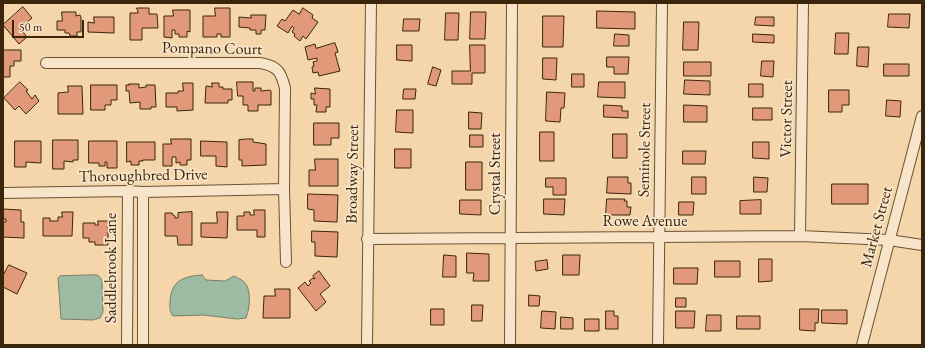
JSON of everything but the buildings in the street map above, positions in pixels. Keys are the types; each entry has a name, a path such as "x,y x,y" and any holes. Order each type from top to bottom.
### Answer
{"street":[{"name":"Broadway Street","path":"367,345 367,238 371,3"},
{"name":"Crystal Street","path":"510,345 512,3"},
{"name":"Seminole Street","path":"658,345 662,3"},
{"name":"Victor Street","path":"800,236 803,3"},
{"name":"Pompano Court","path":"46,63 260,63 271,65 281,73 285,88 284,189 286,262"},
{"name":"Market Street","path":"862,345 922,116"},
{"name":"Thoroughbred Drive","path":"3,193 284,189"},
{"name":"Saddlebrook Lane","path":"127,345 128,191"},
{"name":"Saddlebrook Lane","path":"142,192 143,345"},
{"name":"Rowe Avenue","path":"367,238 659,238 800,236 889,240 922,245"}],"shaded area":[{"path":"97,275 102,281 103,312 100,318 93,320 61,319 58,278 60,276"},
{"path":"202,275 206,280 225,281 234,276 243,281 248,288 249,293 249,304 246,318 237,319 203,315 173,316 170,311 170,302 173,289 176,284 184,278"}]}
